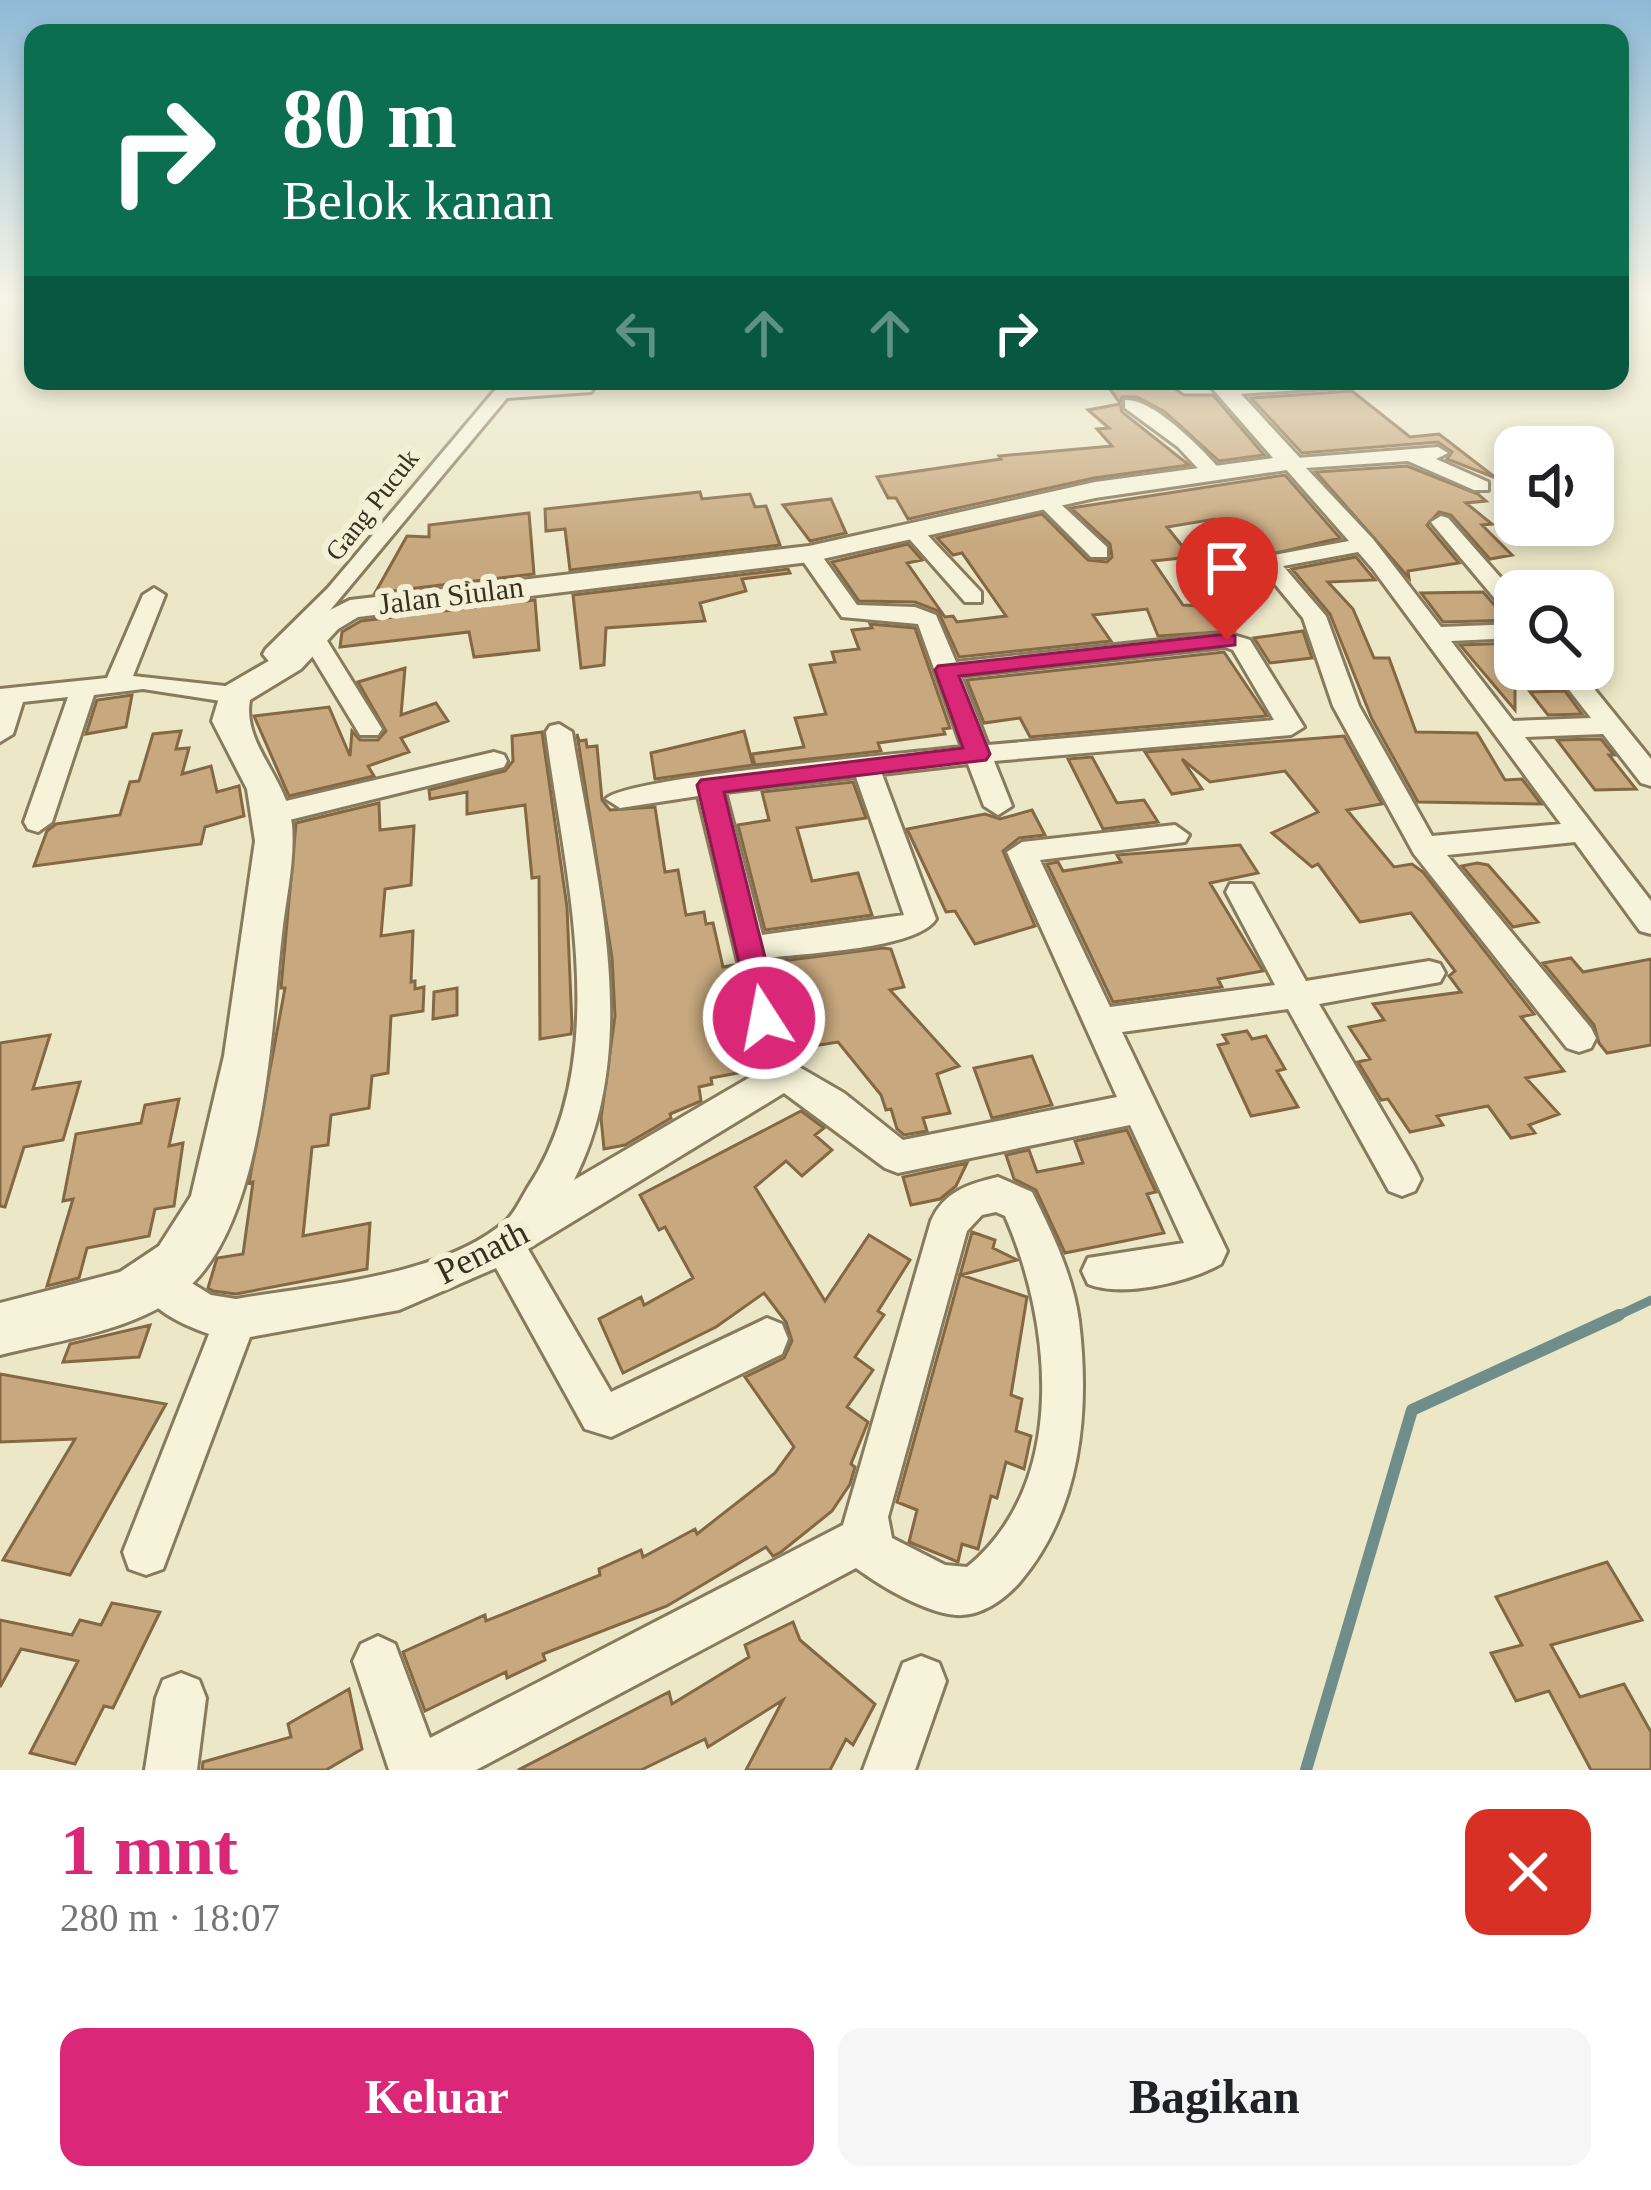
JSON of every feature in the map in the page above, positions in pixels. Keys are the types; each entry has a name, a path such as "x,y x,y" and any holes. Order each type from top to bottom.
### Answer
{"street":[{"name":"Gang Pucuk","path":"279,661 363,564 500,390"},
{"path":"1225,390 1365,544 1651,923"},
{"path":"1131,404 1184,443 1213,473"},
{"path":"1291,464 1438,453"},
{"path":"1411,454 1481,486"},
{"name":"Jalan Siulan","path":"234,695 314,639 340,612 361,607 809,554 1046,500 1291,464"},
{"path":"1046,500 1099,552"},
{"path":"1441,522 1494,584"},
{"path":"912,530 973,597"},
{"path":"1365,544 1276,561 1272,566 1314,616 1346,706 1424,847 1579,1038"},
{"path":"809,554 850,612 916,614 928,620 998,806"},
{"path":"117,684 154,595"},
{"path":"1433,634 1494,632"},
{"path":"314,639 369,728"},
{"path":"620,799 866,764 1287,730 1292,724 1242,645 1227,640 946,670"},
{"path":"0,734 6,696 172,682 234,695 229,722 273,814 244,1072 226,1153 197,1236 181,1260 129,1294 0,1329"},
{"path":"38,822 84,688"},
{"path":"1582,690 1651,777"},
{"path":"1503,729 1610,726"},
{"path":"559,732 586,917 591,1060 573,1144 511,1241 600,1414 611,1415 767,1339"},
{"path":"273,814 494,761"},
{"path":"751,948 909,927 921,920 866,764"},
{"path":"710,785 781,1068 898,1157 1140,1108"},
{"path":"1424,847 1580,832"},
{"path":"1102,1271 1187,1262 1207,1251 1022,852 1175,835"},
{"path":"1241,892 1402,1179"},
{"path":"1098,1022 1429,973"},
{"name":"Penath","path":"156,1280 194,1312 236,1319 399,1292 511,1241 781,1068"},
{"path":"985,1196 1010,1196 1030,1227 1058,1316 1060,1414 1052,1476 1032,1526 1014,1555 984,1586 966,1592 947,1590 883,1560 870,1550 866,1538 866,1517 950,1221 958,1209 985,1196"},
{"path":"146,1552 236,1319"},
{"path":"378,1661 419,1770 866,1538"},
{"path":"889,1770 921,1682"},
{"path":"171,1770 181,1698"}],"building":[{"path":"1111,390 1213,395 1264,455 1219,461 1165,412 1137,397 1122,397 1120,403"},
{"path":"1352,391 1410,437 1439,434 1494,477 1447,459 1452,452 1438,442 1302,453 1251,398"},
{"path":"1120,404 1122,412 1189,465 1094,478 908,519 896,498 888,498 877,477 1001,459 999,456 1112,446 1097,429 1109,428 1088,410"},
{"path":"1407,466 1478,494 1486,501 1466,503 1492,524 1482,525 1494,537 1494,546 1503,546 1512,555 1490,559 1451,515 1439,512 1427,525 1459,563 1408,571 1409,578 1316,472"},
{"path":"1285,475 1340,538 1251,559 1215,519 1167,527 1191,557 1153,561 1183,605 1220,607 1234,631 1158,636 1147,609 1093,615 1111,641 959,657 938,611 915,602 859,601 832,562 908,544 922,560 907,563 945,617 953,616 957,622 1006,616 962,553 953,555 937,538 1042,514 1088,560 1107,562 1112,557 1110,544 1071,508"},
{"path":"700,492 702,499 750,494 755,507 766,506 780,545 570,570 565,529 546,531 545,509"},
{"path":"831,499 846,533 810,541 783,505"},
{"path":"529,513 534,574 375,593 407,536 429,537 429,525"},
{"path":"1356,557 1375,580 1328,582 1353,609 1374,658 1389,658 1416,732 1477,733 1505,780 1522,779 1541,804 1418,802 1372,719 1330,614 1292,569"},
{"path":"788,569 790,573 742,579 746,591 700,603 705,621 606,628 604,665 581,668 573,595"},
{"path":"1483,592 1494,605 1494,621 1443,622 1421,593"},
{"path":"535,600 539,650 474,657 469,632 340,647 342,632 361,621"},
{"path":"870,624 915,628 950,728 943,729 945,734 878,743 881,751 755,765 752,754 804,747 795,718 826,714 810,665 835,662 832,652 859,649 852,630 872,628"},
{"path":"1303,631 1312,658 1270,663 1254,638"},
{"path":"1494,644 1494,685 1460,645"},
{"path":"1224,652 1267,716 1030,737 1020,718 984,723 967,680"},
{"path":"405,668 401,715 436,703 448,721 401,738 409,752 368,766 374,776 289,796 254,716 329,707 350,756 352,731 360,740 378,740 386,731 358,682"},
{"path":"1498,690 1515,690 1515,710"},
{"path":"1565,691 1582,714 1548,715 1530,692"},
{"path":"132,695 126,727 86,734 97,700"},
{"path":"181,731 176,749 189,748 182,774 211,766 217,792 239,786 244,816 205,827 201,844 34,866 47,831 56,824 120,815 130,782 139,781 153,734"},
{"path":"744,731 753,765 655,779 651,753"},
{"path":"542,732 567,907 572,1025 571,1034 540,1039 539,877 532,878 525,805 467,814 467,792 430,799 429,790 505,771 513,761 512,736"},
{"path":"577,734 587,747 597,746 602,800 610,810 655,807 665,872 678,870 686,915 704,912 706,924 713,923 723,967 734,965 747,1016 732,1020 743,1072 711,1078 712,1084 699,1087 701,1101 670,1114 671,1118 625,1145 604,1149 601,1118 615,1016 612,958"},
{"path":"1344,736 1382,804 1347,810 1394,867 1412,864 1423,872 1534,1014 1521,1017 1564,1071 1526,1078 1559,1114 1529,1125 1535,1133 1511,1138 1488,1106 1437,1116 1443,1125 1410,1132 1388,1099 1381,1100 1358,1062 1370,1059 1349,1027 1384,1020 1373,1004 1461,992 1449,976 1455,971 1411,913 1360,922 1318,864 1312,867 1272,833 1318,812 1285,771 1210,782 1182,759 1202,789 1172,794 1145,752"},
{"path":"1601,739 1636,789 1595,790 1557,740"},
{"path":"1092,757 1117,803 1144,800 1158,822 1103,829 1068,759"},
{"path":"853,782 866,818 797,828 812,881 858,873 872,915 765,930 738,825 769,820 762,792"},
{"path":"379,803 380,830 414,826 411,885 385,889 381,936 413,931 411,982 415,981 415,989 424,987 423,1011 391,1016 388,1073 372,1076 369,1108 331,1115 328,1145 312,1147 303,1236 370,1223 367,1269 236,1294 213,1291 208,1288 217,1258 243,1254 253,1182 249,1183 285,988 281,988 296,823"},
{"path":"1032,810 1045,835 1019,838 1003,851 1035,926 975,944 955,911 946,912 907,829 985,814 1000,819"},
{"path":"1240,845 1258,873 1210,883 1263,971 1218,979 1222,987 1113,1002 1047,864 1058,862 1063,871 1121,862 1117,855"},
{"path":"1488,865 1538,922 1513,927 1462,866"},
{"path":"891,949 904,987 890,990 959,1066 937,1074 950,1113 923,1118 927,1131 904,1135 897,1129 891,1109 886,1110 881,1095 838,1042 800,1048 774,962"},
{"path":"1571,958 1583,972 1651,959 1651,1045 1607,1053 1594,1025 1543,963"},
{"path":"457,988 457,1015 433,1019 434,992"},
{"path":"1247,1031 1252,1039 1266,1036 1285,1069 1277,1071 1298,1107 1251,1116 1218,1045 1228,1043 1223,1035"},
{"path":"50,1035 33,1089 80,1082 63,1140 24,1147 5,1207 0,1206 0,1043"},
{"path":"1032,1056 1052,1105 992,1118 974,1068"},
{"path":"179,1099 169,1146 183,1143 174,1206 155,1209 149,1236 87,1248 79,1278 47,1286 73,1199 63,1201 76,1134 141,1123 145,1105"},
{"path":"801,1111 824,1128 815,1135 832,1150 802,1176 786,1161 755,1187 825,1301 869,1235 910,1260 878,1311 884,1315 855,1357 873,1370 847,1407 868,1422 851,1464 855,1467 850,1484 832,1511 781,1552 773,1556 766,1547 667,1606 543,1654 545,1660 507,1678 506,1672 425,1711 403,1652 485,1615 486,1621 600,1575 599,1569 641,1550 643,1557 695,1529 697,1534 775,1473 794,1447 745,1377 784,1358 792,1341 786,1322 764,1293 716,1327 623,1373 599,1319 641,1297 644,1305 693,1278 665,1227 659,1230 640,1195"},
{"path":"1127,1130 1156,1192 1147,1194 1164,1233 1065,1253 1036,1190 1014,1179 1006,1155 1029,1150 1037,1172 1083,1163 1075,1141"},
{"path":"967,1163 956,1186 940,1199 911,1205 903,1177"},
{"path":"972,1232 995,1240 993,1248 1017,1260 961,1275 1027,1297 1011,1395 1022,1399 1016,1431 1031,1436 1024,1469 1006,1462 997,1498 991,1496 978,1549 962,1544 958,1562 909,1542 917,1510 897,1502"},
{"path":"150,1325 139,1357 63,1362 70,1344"},
{"path":"0,1374 166,1404 70,1575 3,1560 75,1439 0,1442"},
{"path":"1607,1562 1642,1620 1551,1645 1580,1697 1624,1684 1651,1732 1651,1770 1591,1770 1549,1691 1516,1701 1491,1653 1522,1645 1496,1597"},
{"path":"112,1603 160,1612 113,1708 104,1706 75,1764 30,1753 78,1661 21,1649 0,1687 0,1620 72,1635 80,1620 101,1625"},
{"path":"793,1622 800,1640 875,1704 853,1745 846,1739 830,1770 746,1770 783,1700 708,1747 705,1739 641,1770 518,1770 669,1692 672,1704 749,1657 745,1645"},
{"path":"349,1689 362,1749 326,1770 202,1770 203,1762 291,1737 288,1724"}],"waterway":[{"path":"1613,1318 1651,1300"},
{"path":"1306,1770 1412,1410 1619,1315"}],"route":[{"path":"764,1018 710,785 978,754 946,670 1227,640"}]}
